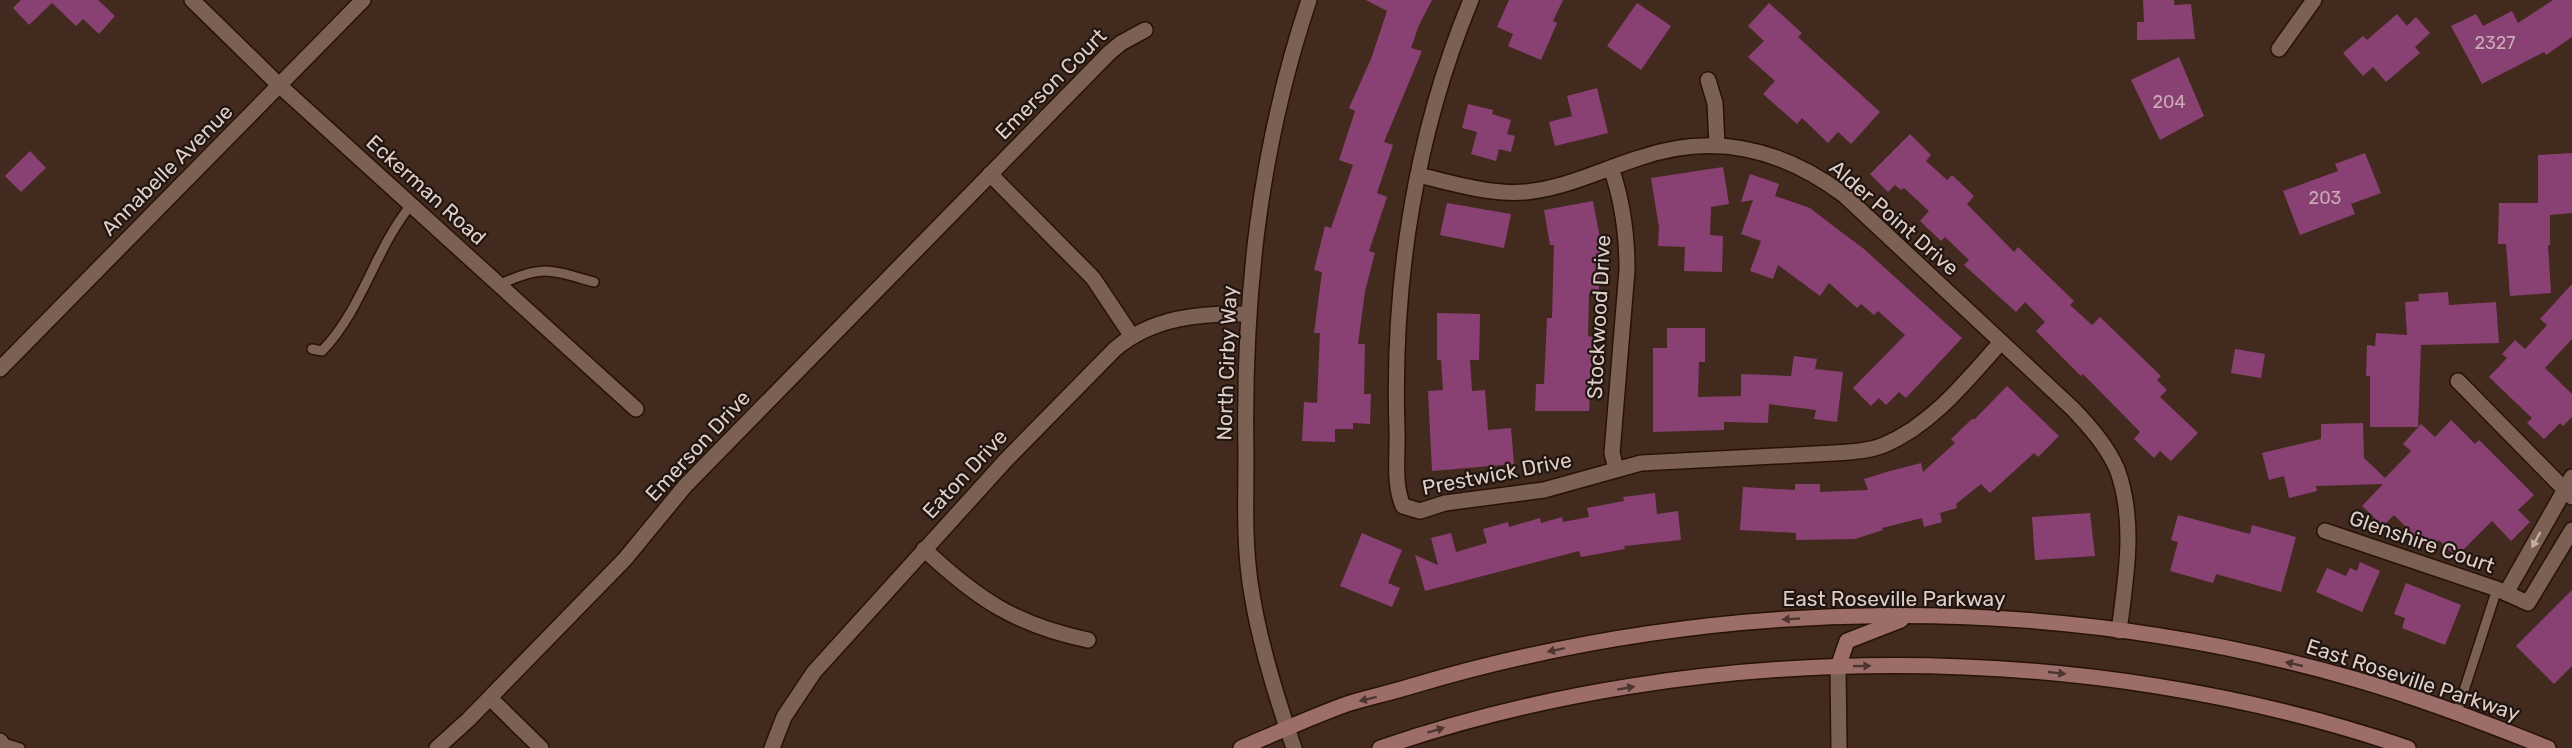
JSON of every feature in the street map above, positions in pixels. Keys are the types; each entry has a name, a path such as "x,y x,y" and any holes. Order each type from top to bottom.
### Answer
{"main road":[{"name":"East Roseville Parkway","path":"1241,748 1349,704 1479,667 1631,636 1786,619 1913,616 1982,618 2119,631 2175,639 2301,665 2457,712 2548,748"},
{"path":"1838,667 1847,641 1913,616"},
{"path":"1380,748 1492,715 1631,687 1734,674 1909,665 2056,673 2117,681 2254,705 2408,748"}],"street":[{"name":"Eckerman Road","path":"192,0 279,85 636,409"},
{"name":"Annabelle Avenue","path":"0,369 363,0"},
{"name":"North Cirby Way","path":"1293,748 1276,698 1257,621 1246,539 1245,385 1253,249 1269,153 1283,91 1309,0"},
{"name":"Prestwick Drive","path":"1471,0 1433,115 1406,238 1397,339 1397,491 1402,506 1420,512 1445,503 1544,490 1616,469 1672,460 1834,453 1861,451 1883,445 1907,432 1937,410 2001,342"},
{"path":"2279,49 2314,0"},
{"name":"Emerson Court","path":"990,174 1115,48 1145,30"},
{"path":"1708,80 1715,103 1717,145"},
{"name":"Alder Point Drive","path":"1418,175 1498,192 1525,192 1585,179 1666,149 1717,145 1761,152 1794,164 1824,180 1844,195 2091,428 2116,468 2127,515 2128,541 2119,631"},
{"name":"Stockwood Drive","path":"1611,168 1624,215 1627,242 1627,270 1612,453 1616,469"},
{"path":"990,174 1081,265 1131,335"},
{"name":"Emerson Drive","path":"437,748 490,698 625,559 685,486 990,174"},
{"name":"Eaton Drive","path":"772,748 784,717 814,672 1006,460 1104,359 1131,335 1148,328 1184,317 1248,314"},
{"path":"2458,381 2570,488 2501,591"},
{"name":"Glenshire Court","path":"2325,531 2501,591 2528,603 2572,530"},
{"path":"924,549 964,585 1007,614 1044,629 1088,640"},
{"path":"1838,667 1839,748"},
{"path":"490,698 540,748"}],"lane":[{"path":"312,349 321,351 340,332 394,225 411,205"},
{"path":"499,285 519,275 544,269 594,282"},
{"path":"2457,712 2501,591"},
{"path":"1,741 20,748"}],"building":[{"path":"21,0 98,0 115,16 99,34 83,19 76,26 52,3 29,25 13,8"},
{"path":"1366,0 1432,0 1419,25 1411,48 1422,51 1384,142 1393,145 1377,193 1387,197 1369,251 1375,253 1365,291 1358,344 1365,344 1364,394 1371,394 1370,424 1353,423 1353,429 1335,429 1335,442 1302,441 1304,402 1317,403 1320,333 1314,333 1322,272 1314,270 1325,226 1331,228 1353,165 1339,160 1355,111 1349,108 1371,59 1387,11"},
{"path":"1509,0 1563,0 1553,21 1557,23 1541,60 1508,46 1513,34 1497,27"},
{"path":"2143,0 2174,0 2174,5 2191,4 2195,39 2137,40 2137,22 2144,22"},
{"path":"2553,0 2572,0 2572,37 2546,55 2544,52 2482,84 2451,26 2476,14 2483,26 2512,11 2518,23"},
{"path":"1637,3 1671,26 1641,70 1607,46"},
{"path":"1769,3 1802,33 1798,37 1880,112 1851,144 1838,132 1828,143 1802,118 1797,124 1763,94 1775,81 1748,57 1764,41 1748,26"},
{"path":"2397,14 2407,26 2416,17 2430,33 2415,47 2420,53 2386,82 2373,67 2363,76 2343,53 2363,36 2367,40"},
{"path":"2179,57 2204,116 2160,140 2131,80"},
{"path":"1597,88 1608,133 1555,146 1549,122 1572,116 1567,96"},
{"path":"1468,104 1493,110 1492,114 1511,120 1507,134 1515,136 1511,152 1499,149 1496,161 1471,154 1477,132 1462,128"},
{"path":"1910,134 1931,155 1926,161 1947,180 1952,175 1974,196 1967,204 2014,252 2018,247 2074,301 2070,305 2092,325 2100,317 2161,376 2157,380 2167,390 2160,397 2198,433 2171,461 2160,451 2154,458 2134,439 2140,432 2083,374 2081,376 2036,331 2045,322 2025,302 2016,312 1964,265 1969,260 1945,237 1941,241 1920,221 1929,211 1904,188 1901,190 1895,185 1888,192 1870,174"},
{"path":"30,151 46,168 21,192 5,176"},
{"path":"2365,153 2381,193 2351,204 2355,214 2300,235 2283,191 2338,171 2335,164"},
{"path":"2572,153 2572,213 2550,215 2550,245 2548,245 2551,293 2510,296 2506,244 2498,244 2499,203 2538,203 2538,155"},
{"path":"1723,167 1729,204 1711,207 1710,235 1723,236 1722,272 1684,271 1685,247 1658,246 1659,228 1651,178"},
{"path":"1750,174 1779,184 1775,196 1810,208 1864,249 1962,338 1906,398 1899,392 1886,405 1879,398 1871,406 1853,388 1905,335 1878,311 1874,315 1861,304 1857,308 1829,283 1820,296 1778,265 1773,279 1750,271 1761,241 1741,234 1753,200 1741,202"},
{"path":"1593,201 1603,254 1600,254 1599,293 1589,293 1588,336 1593,337 1589,411 1535,411 1536,384 1544,384 1547,318 1552,318 1554,245 1550,245 1544,210"},
{"path":"1447,203 1511,214 1504,248 1440,235"},
{"path":"2572,284 2572,339 2545,368 2572,394 2572,417 2563,426 2560,423 2544,439 2527,423 2532,418 2489,377 2507,358 2502,354 2515,340 2525,349 2547,325 2540,319"},
{"path":"2448,292 2449,305 2496,302 2499,343 2421,345 2418,427 2370,427 2370,376 2366,376 2367,345 2375,346 2376,333 2407,335 2405,302 2419,301 2418,294"},
{"path":"1437,313 1480,314 1479,360 1470,360 1472,391 1485,390 1488,430 1511,428 1514,464 1432,471 1428,391 1443,390 1441,360 1437,360"},
{"path":"1667,328 1705,328 1705,362 1699,362 1698,397 1741,396 1741,374 1791,376 1794,356 1817,359 1815,369 1843,372 1837,422 1814,419 1816,410 1769,404 1768,423 1724,422 1724,430 1653,432 1653,348 1667,348"},
{"path":"2235,349 2265,354 2261,378 2231,373"},
{"path":"2007,386 2059,436 2038,457 2034,453 1990,493 1981,484 1956,504 1957,508 1940,513 1942,522 1924,527 1922,518 1882,528 1883,530 1855,539 1796,540 1796,533 1740,530 1743,487 1795,490 1795,484 1820,484 1820,492 1868,490 1864,479 1921,463 1923,472 1955,443 1951,439 1973,418 1974,420"},
{"path":"2451,420 2475,444 2479,440 2534,495 2518,510 2530,522 2511,541 2492,521 2456,557 2439,540 2429,550 2394,515 2383,526 2362,506 2383,484 2316,486 2317,491 2289,498 2284,476 2269,480 2262,453 2321,439 2321,424 2363,423 2364,458 2385,478 2411,451 2403,444 2421,424 2435,437"},
{"path":"1655,493 1657,514 1678,511 1681,540 1624,546 1625,549 1581,557 1579,551 1425,591 1415,555 1438,565 1431,538 1451,533 1456,552 1487,543 1483,529 1508,522 1509,527 1540,518 1541,523 1562,517 1563,522 1589,517 1587,508 1624,501 1623,497"},
{"path":"2090,513 2095,556 2035,560 2032,517"},
{"path":"2178,515 2250,534 2252,525 2296,537 2281,592 2216,574 2213,583 2170,571 2178,542 2171,540"},
{"path":"1362,533 1402,550 1388,583 1400,588 1392,607 1340,586"},
{"path":"2360,562 2380,571 2362,612 2316,592 2327,568 2346,576 2350,568 2357,571"},
{"path":"2406,583 2461,605 2445,645 2402,628 2405,618 2394,614"},
{"path":"2572,590 2572,666 2554,684 2516,646"}]}
